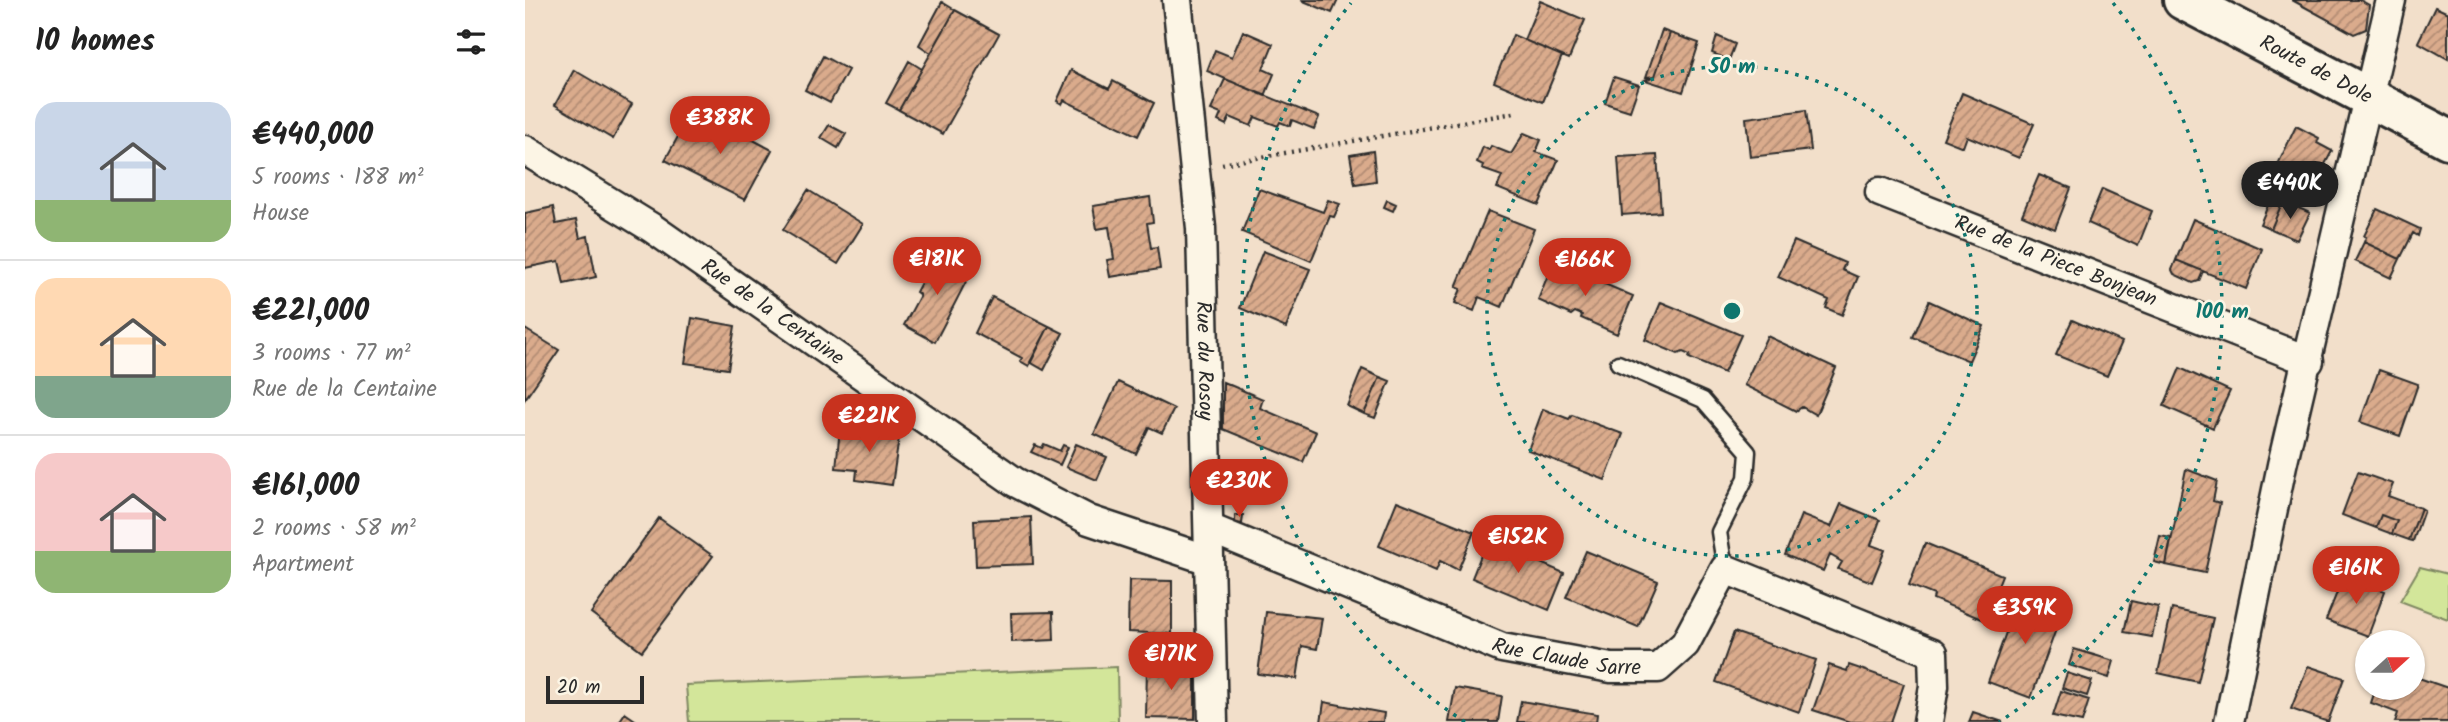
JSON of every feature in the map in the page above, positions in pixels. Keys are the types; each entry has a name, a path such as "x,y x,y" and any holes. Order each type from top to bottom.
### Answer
{"main road":[{"name":"Route de Dole","path":"2183,0 2448,139"}],"street":[{"name":"Rue du Rosoy","path":"1177,0 1202,228 1213,722"},
{"path":"2228,722 2282,465 2309,361 2391,0"},
{"name":"Rue de la Centaine","path":"525,150 652,228 1015,482 1089,520 1209,560"},
{"name":"Rue de la Piece Bonjean","path":"1880,192 2309,361"},
{"name":"Rue Claude Sarre","path":"1209,528 1502,648 1611,668 1658,668 1685,644 1725,569"},
{"path":"1725,569 1933,653 1934,686 1928,722"}],"lane":[{"path":"1618,363 1703,400 1748,452 1746,478 1719,532 1725,569"}],"path":[{"path":"1195,168 1311,151 1514,113"}],"green space":[{"path":"2420,567 2448,574 2448,619 2400,601"},
{"path":"1117,667 1118,722 689,722 686,685"}],"building":[{"path":"1301,0 1338,0 1332,13"},
{"path":"2292,0 2360,0 2369,5 2366,29 2354,34"},
{"path":"1540,1 1585,20 1569,59 1524,40"},
{"path":"942,2 955,10 931,53 919,45"},
{"path":"2435,7 2448,13 2448,59 2418,42"},
{"path":"955,10 999,34 943,134 899,110"},
{"path":"1662,30 1670,33 1655,76 1646,77"},
{"path":"1243,31 1273,44 1263,69 1274,74 1265,96 1207,71 1215,50 1232,57"},
{"path":"1670,33 1699,43 1683,92 1645,80 1655,76"},
{"path":"1513,35 1562,56 1543,102 1494,82"},
{"path":"1717,36 1735,44 1729,60 1712,53"},
{"path":"823,56 848,70 830,103 805,90"},
{"path":"909,61 922,69 899,110 886,103"},
{"path":"574,70 632,104 613,139 555,105"},
{"path":"1071,70 1109,89 1113,81 1154,103 1138,136 1064,100 1062,104 1057,101"},
{"path":"1614,77 1639,85 1630,111 1605,103"},
{"path":"1225,79 1319,117 1314,129 1292,120 1290,126 1280,122 1278,126 1255,117 1251,126 1230,117 1226,125 1218,121 1221,114 1211,110"},
{"path":"1962,93 2034,124 2019,158 1967,136 1963,147 1943,139"},
{"path":"1806,110 1811,150 1750,157 1746,118"},
{"path":"701,112 772,150 745,200 665,160 680,133 688,137"},
{"path":"829,125 846,134 838,148 821,138"},
{"path":"2296,126 2319,138 2317,143 2332,151 2322,170 2327,172 2314,187 2300,179 2297,186 2273,175"},
{"path":"1524,133 1541,140 1536,152 1558,160 1539,205 1497,188 1502,176 1482,169 1483,165 1477,162 1483,147 1489,150 1491,146 1511,154"},
{"path":"1373,151 1376,181 1355,184 1350,155"},
{"path":"1657,155 1661,212 1622,215 1618,157"},
{"path":"2039,175 2071,188 2055,229 2022,215"},
{"path":"1259,189 1323,212 1328,200 1340,204 1334,217 1330,216 1311,261 1242,232"},
{"path":"2102,189 2152,211 2138,246 2088,223"},
{"path":"808,190 863,224 838,264 783,230"},
{"path":"2272,196 2283,201 2271,229 2260,224"},
{"path":"1150,197 1153,222 1147,223 1151,248 1157,247 1160,269 1110,277 1107,260 1114,259 1109,227 1097,229 1093,206"},
{"path":"1387,200 1396,204 1393,211 1384,207"},
{"path":"2283,201 2310,213 2297,240 2271,229"},
{"path":"553,207 556,224 576,220 580,238 588,236 596,277 564,284 559,261 525,268 525,213"},
{"path":"2377,209 2420,229 2418,236 2413,233 2400,259 2364,242 2364,236"},
{"path":"1488,211 1534,229 1502,307 1479,297 1474,311 1455,303 1461,289 1456,287"},
{"path":"2193,219 2262,249 2246,289 2176,260"},
{"path":"1794,241 1845,263 1842,270 1858,277 1842,315 1826,308 1829,300 1778,277"},
{"path":"2364,242 2400,259 2391,278 2355,261"},
{"path":"1263,251 1310,269 1286,328 1240,308"},
{"path":"936,254 971,272 935,342 904,325 920,295 916,292"},
{"path":"2176,260 2203,271 2199,281 2193,283 2174,274 2172,270"},
{"path":"1553,262 1633,296 1617,334 1581,318 1582,315 1575,312 1571,315 1538,300"},
{"path":"992,297 1049,326 1029,366 1020,361 1022,358 975,333"},
{"path":"1929,301 1984,326 1969,361 1913,337"},
{"path":"1661,302 1741,335 1724,373 1689,358 1690,355 1683,352 1678,354 1645,340"},
{"path":"692,318 735,326 728,369 685,363"},
{"path":"2072,320 2122,342 2107,376 2056,355"},
{"path":"1049,326 1063,333 1044,370 1030,362"},
{"path":"525,329 559,350 525,399"},
{"path":"1767,336 1836,368 1816,415 1802,407 1796,411 1744,385"},
{"path":"2180,368 2230,391 2213,428 2164,406"},
{"path":"1362,369 1380,377 1364,414 1347,406"},
{"path":"2379,370 2418,384 2400,436 2360,422"},
{"path":"1380,377 1390,381 1375,418 1364,414"},
{"path":"1118,382 1174,409 1162,433 1149,427 1136,454 1094,434"},
{"path":"1223,382 1263,399 1260,408 1316,432 1303,462 1223,429"},
{"path":"1543,409 1569,419 1572,415 1623,434 1605,480 1528,450"},
{"path":"863,427 900,431 892,485 856,480 857,470 836,468 840,428 863,431"},
{"path":"1044,444 1060,451 1063,445 1068,447 1060,465 1031,452 1035,445 1042,448"},
{"path":"1076,444 1107,457 1097,480 1066,467"},
{"path":"2186,469 2217,481 2213,501 2220,503 2205,573 2166,565"},
{"path":"2358,472 2393,484 2388,496 2421,508 2409,540 2392,534 2397,521 2381,515 2376,528 2342,515"},
{"path":"1224,480 1242,480 1242,490 1223,490"},
{"path":"1397,501 1474,532 1458,570 1440,561 1436,571 1379,546"},
{"path":"1841,504 1880,520 1871,545 1885,550 1872,582 1838,569 1842,562 1830,555 1823,571 1785,555 1801,515 1831,527"},
{"path":"2421,508 2424,510 2413,541 2409,540"},
{"path":"1235,515 1243,515 1242,524 1235,523"},
{"path":"2381,515 2397,521 2392,534 2376,528"},
{"path":"1031,517 1033,564 976,566 974,520"},
{"path":"659,518 713,556 642,651 591,613"},
{"path":"2160,536 2171,538 2166,565 2154,562"},
{"path":"1487,540 1564,573 1549,610 1472,578"},
{"path":"1925,543 2002,575 1984,620 1933,599 1934,595 1909,585"},
{"path":"2361,550 2368,553 2365,561 2358,559"},
{"path":"1586,551 1658,581 1638,627 1566,597"},
{"path":"2344,575 2385,591 2370,630 2355,631 2326,620"},
{"path":"1129,580 1172,581 1172,634 1128,632"},
{"path":"2020,594 2063,610 2031,698 1988,682"},
{"path":"2131,601 2158,607 2152,637 2124,632"},
{"path":"2172,609 2213,618 2198,682 2158,673"},
{"path":"1053,612 1054,640 1012,642 1011,613"},
{"path":"1266,612 1322,618 1317,649 1302,646 1297,679 1258,674"},
{"path":"1734,632 1816,660 1799,712 1716,682"},
{"path":"2074,649 2114,661 2109,678 2069,665"},
{"path":"1195,664 1195,719 1146,718 1147,665"},
{"path":"1829,665 1847,671 1849,665 1904,684 1891,722 1850,722 1813,710"},
{"path":"2308,666 2344,678 2328,722 2291,709"},
{"path":"2067,673 2092,681 2087,696 2062,688"},
{"path":"2425,680 2448,688 2448,722 2395,722 2398,713 2371,703 2372,700 2425,700"},
{"path":"1455,688 1502,696 1498,722 1449,722"},
{"path":"2061,691 2089,700 2082,722 2053,716"},
{"path":"1521,701 1597,714 1596,722 1517,722"},
{"path":"1324,702 1384,713 1383,722 1321,722"},
{"path":"1973,712 2003,722 1969,722"},
{"path":"625,713 638,722 619,722"}]}
